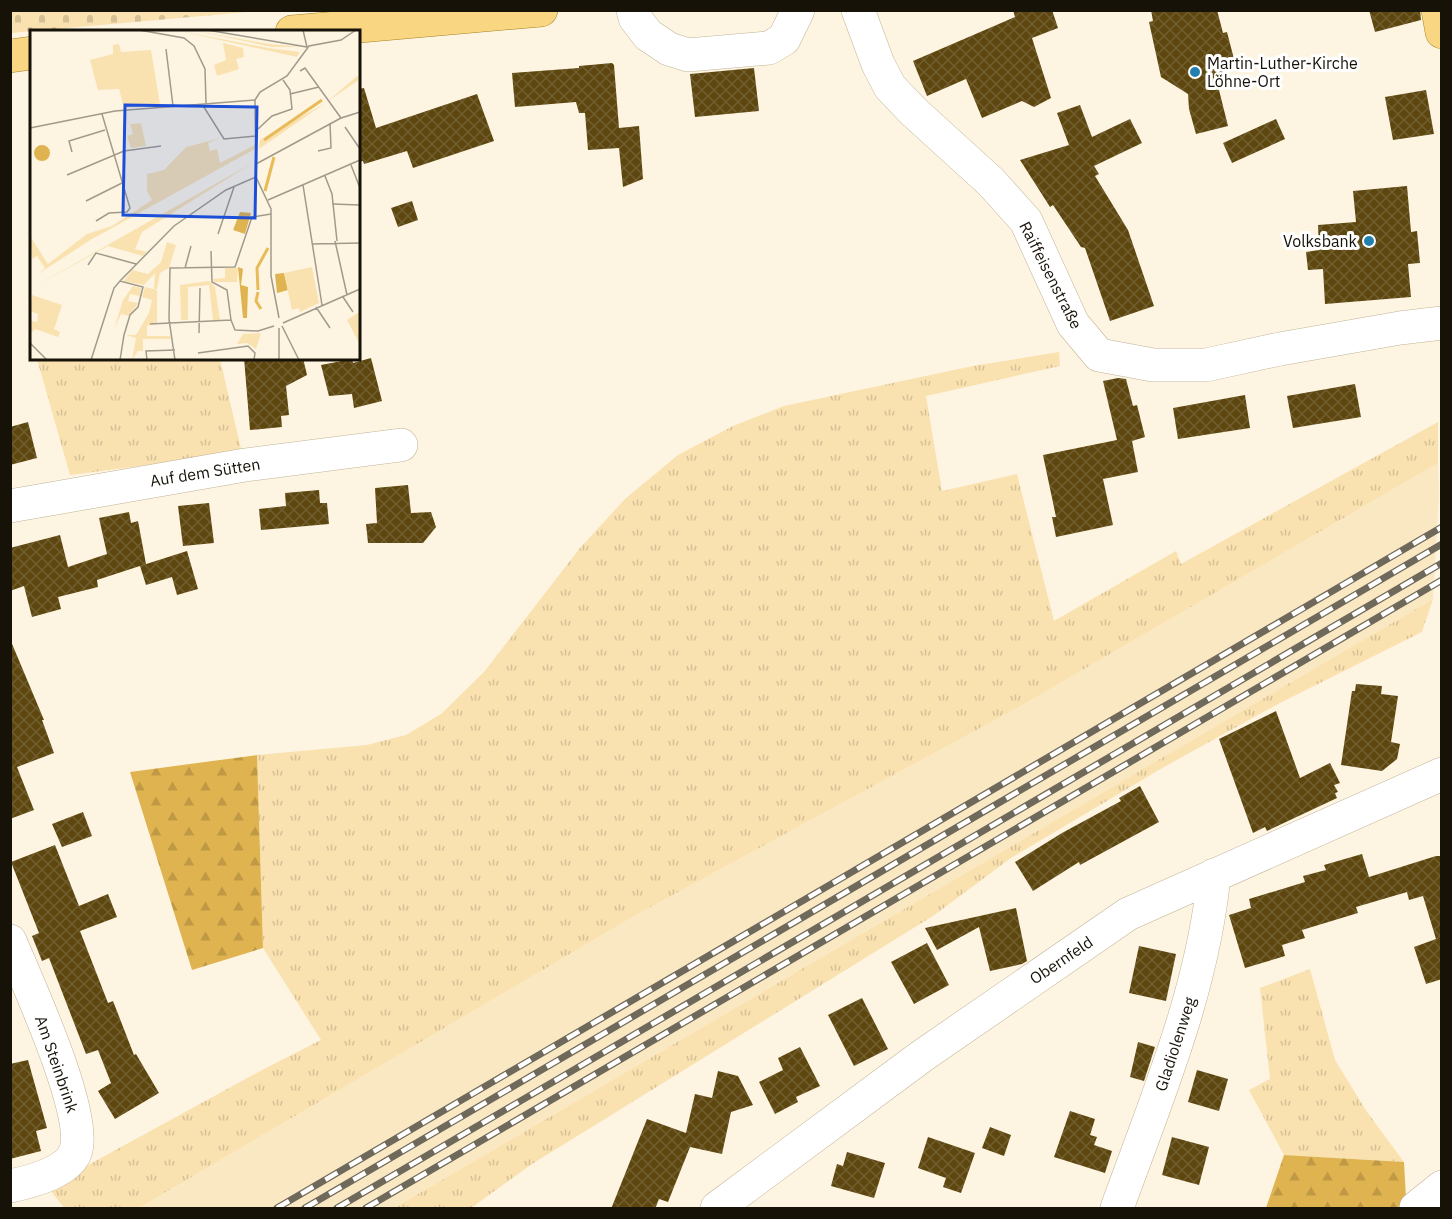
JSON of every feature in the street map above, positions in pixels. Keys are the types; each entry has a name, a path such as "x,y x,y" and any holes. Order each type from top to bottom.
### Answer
{"main road":[{"path":"1438,10 1442,32"},
{"path":"315,30 534,11"},
{"path":"10,56 30,53"}],"street":[{"path":"633,10 635,18 648,35 669,49 688,55 769,48 784,39 798,10"},
{"name":"Raiffeisenstraße","path":"858,10 878,64 890,87 991,182 1026,221 1073,324 1099,355 1153,366 1206,365 1280,349 1442,323"},
{"name":"Auf dem Sütten","path":"10,506 245,465 401,445"},
{"name":"Obernfeld","path":"717,1209 922,1056 1128,914 1442,774"},
{"name":"Gladiolenweg","path":"1117,1209 1187,1013 1211,903 1214,875"},
{"name":"Am Steinbrink","path":"10,940 61,1067 74,1106 77,1136 76,1151 64,1166 39,1180 10,1186"},
{"path":"1416,1209 1442,1187"}],"shaded area":[{"path":"1438,463 1439,494 1433,599 394,1208 139,1208 636,915 1019,707"}],"green space":[{"path":"11,10 260,10 30,30 11,33"},
{"path":"1059,352 1060,366 926,396 942,491 1017,474 1054,621 1176,551 1181,564 1438,422 1438,463 1019,707 636,915 139,1208 64,1208 48,1187 321,1040 263,948 257,755 367,745 406,735 441,714 484,672 580,548 625,499 678,455 733,426 784,406 973,366"},
{"path":"37,360 220,360 242,453 70,475"},
{"path":"1433,599 1422,632 1278,704 1164,767 1011,858 933,916 532,1164 471,1208 394,1208"},
{"path":"257,755 263,948 192,970 130,772"},
{"path":"1310,969 1335,1060 1367,1112 1404,1162 1284,1155 1249,1090 1270,1079 1260,988"},
{"path":"1284,1155 1404,1162 1406,1199 1404,1208 1266,1208"}],"building":[{"path":"1013,10 1052,10 1058,28 1032,38 1051,98 1034,107 1022,101 982,118 966,79 927,96 913,61 1015,17"},
{"name":"Martin-Luther-Kirche Löhne-Ort","path":"1151,10 1217,10 1223,33 1227,32 1234,59 1218,86 1228,126 1196,134 1189,109 1188,94 1161,77 1149,22 1153,21"},
{"path":"1369,10 1420,10 1421,20 1375,32"},
{"path":"612,63 619,128 639,126 643,179 623,187 619,148 588,150 585,113 579,113 576,102 515,107 512,73"},
{"path":"754,68 759,111 695,117 690,74"},
{"path":"364,88 376,128 477,94 494,141 413,168 407,151 364,164 363,161 360,162 360,89"},
{"path":"1426,90 1434,134 1393,140 1385,97"},
{"path":"1080,105 1092,137 1130,119 1142,143 1094,166 1099,174 1095,176 1128,230 1154,306 1110,321 1085,248 1081,247 1053,205 1050,207 1020,160 1069,145 1057,113"},
{"path":"1276,119 1285,139 1232,163 1223,143"},
{"name":"Volksbank","path":"1407,186 1411,232 1417,231 1420,263 1408,264 1411,297 1325,304 1323,269 1308,270 1306,252 1319,250 1318,225 1356,222 1353,191"},
{"path":"412,201 418,220 398,227 391,208"},
{"path":"371,358 382,401 354,408 352,394 329,396 321,365 347,360 352,360 353,363"},
{"path":"244,360 303,360 307,375 286,386 289,415 281,416 282,427 250,430"},
{"path":"1126,379 1133,406 1137,405 1145,437 1132,441 1138,472 1103,479 1113,525 1056,537 1052,517 1056,517 1043,455 1117,440 1103,381"},
{"path":"1355,384 1361,417 1293,428 1287,396"},
{"path":"1245,395 1250,428 1178,439 1173,408"},
{"path":"28,422 37,458 10,465 10,427"},
{"path":"408,485 411,513 431,512 436,527 423,543 368,543 366,524 377,523 375,488"},
{"path":"319,490 320,503 327,503 329,524 261,530 259,509 286,506 285,493"},
{"path":"209,503 214,543 183,546 178,506"},
{"path":"129,512 131,523 138,521 146,564 97,580 98,587 58,597 61,609 32,617 24,586 10,591 10,548 60,535 68,567 107,554 99,518"},
{"path":"187,551 198,589 177,595 172,577 146,585 140,566"},
{"path":"10,639 44,720 42,720 54,753 17,767 34,810 10,819"},
{"path":"1356,684 1382,686 1381,694 1398,696 1391,742 1400,744 1397,759 1382,771 1341,765 1352,691 1355,691"},
{"path":"1276,711 1300,778 1330,763 1340,783 1334,785 1338,792 1335,793 1337,798 1267,831 1265,827 1253,833 1219,739"},
{"path":"1140,786 1159,822 1080,865 1079,862 1033,891 1015,862 1121,801 1119,798"},
{"path":"83,812 92,836 62,847 52,824"},
{"path":"55,845 79,906 108,894 117,917 80,931 108,1003 113,1001 134,1055 136,1054 159,1093 115,1119 98,1091 111,1083 98,1050 86,1054 49,958 42,961 32,936 39,933 11,862"},
{"path":"1362,854 1369,877 1442,856 1442,979 1426,984 1414,947 1436,939 1423,896 1409,900 1407,892 1356,907 1358,913 1302,930 1305,938 1282,945 1285,956 1245,968 1229,915 1251,908 1249,899 1305,882 1303,876 1326,870 1324,865"},
{"path":"1016,908 1027,961 1022,964 990,971 979,927 937,950 925,928"},
{"path":"927,943 949,985 914,1004 891,962"},
{"path":"1139,946 1176,954 1166,1001 1129,993"},
{"path":"862,998 888,1049 854,1066 828,1015"},
{"path":"1138,1042 1155,1047 1144,1081 1130,1077"},
{"path":"800,1047 820,1086 796,1097 798,1102 775,1114 759,1082 783,1070 778,1058"},
{"path":"28,1060 47,1128 36,1131 41,1151 10,1159 10,1064"},
{"path":"1197,1070 1228,1079 1219,1111 1188,1102"},
{"path":"718,1071 738,1076 753,1105 731,1112 722,1154 690,1147 668,1202 659,1199 655,1209 611,1209 647,1119 686,1133 695,1094 712,1098"},
{"path":"1070,1111 1095,1119 1090,1135 1097,1137 1094,1145 1112,1151 1105,1173 1054,1157"},
{"path":"990,1127 1011,1135 1004,1156 982,1148"},
{"path":"928,1137 975,1153 961,1193 943,1187 946,1178 918,1168"},
{"path":"1172,1137 1209,1147 1199,1185 1162,1175"},
{"path":"847,1152 885,1163 874,1198 831,1186 837,1164 843,1166"}],"railway":[{"path":"277,1208 1442,527"},
{"path":"305,1208 1442,544"},
{"path":"337,1208 1442,563"},
{"path":"366,1208 1442,580"}],"place":[{"name":"Martin-Luther-Kirche Löhne-Ort","path":"1195,72"},
{"name":"Volksbank","path":"1369,241"}]}
